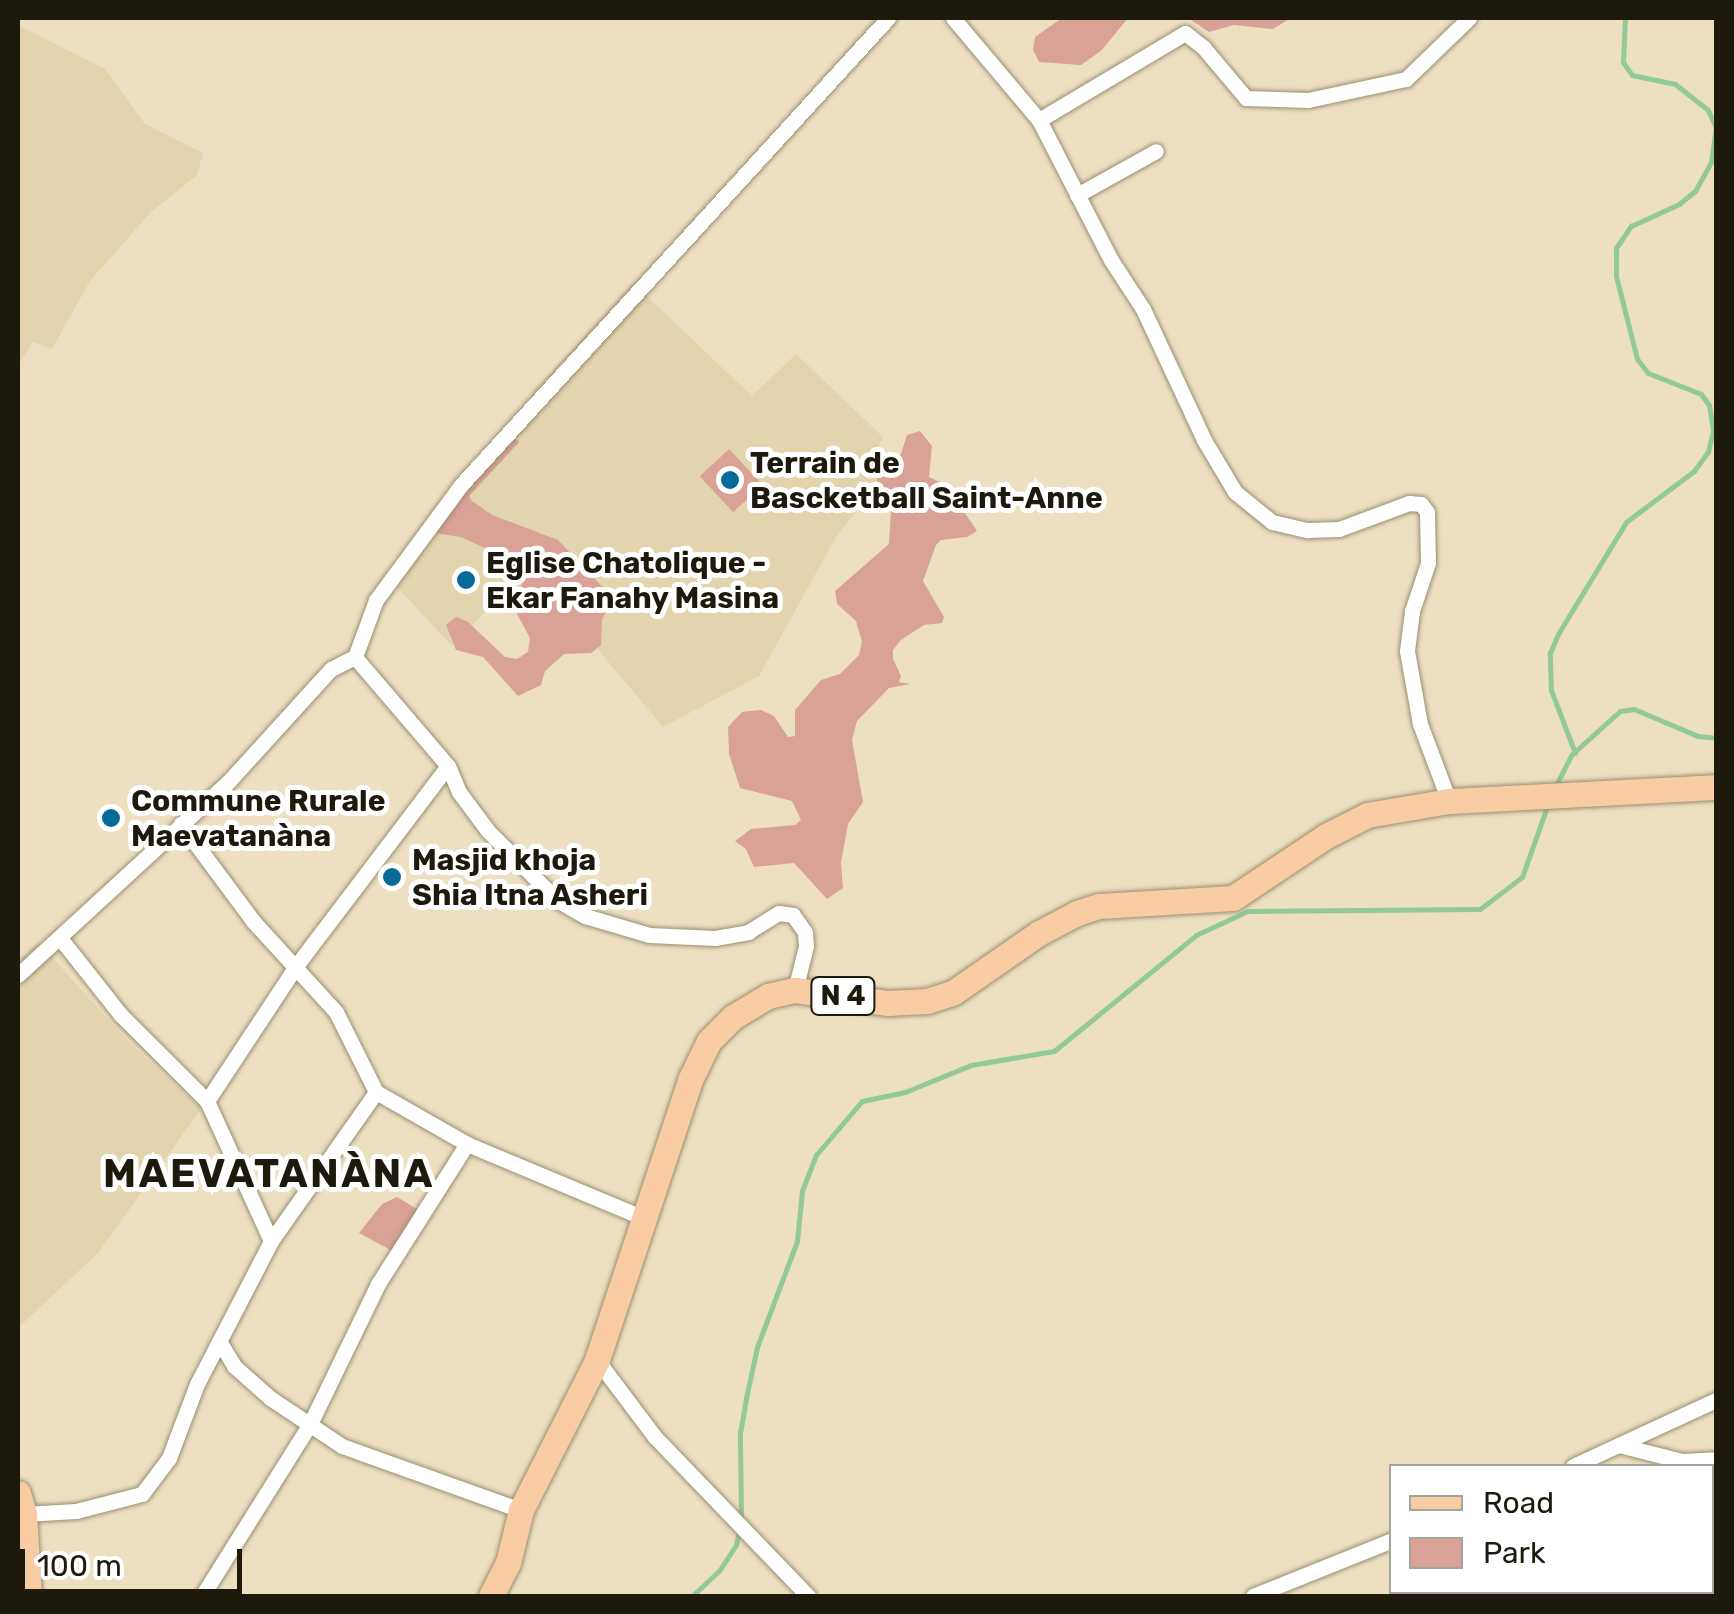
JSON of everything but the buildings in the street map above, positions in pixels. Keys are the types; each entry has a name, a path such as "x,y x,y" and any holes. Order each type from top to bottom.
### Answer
{"main road":[{"name":"N 4","path":"491,1596 508,1563 521,1510 597,1360 690,1080 709,1041 733,1017 768,996 795,990 888,1003 927,1001 954,992 1039,932 1077,913 1099,906 1233,898 1326,836 1367,815 1449,801 1716,787"},
{"path":"21,1504 29,1596"}],"street":[{"path":"954,18 1038,120 1143,309 1204,440 1235,492 1252,510 1285,527 1323,532 1396,505 1420,504 1427,512 1428,563 1412,611 1408,651 1420,724 1449,801"},
{"path":"1038,120 1185,33 1203,47 1246,98 1308,100 1406,79 1470,18"},
{"path":"18,975 270,740 331,669 355,657 376,600 461,485 884,20"},
{"path":"1078,194 1156,151"},
{"path":"355,657 448,766 459,792 488,831 557,900 586,916 638,934 716,938 748,932 779,914 793,916 804,932 806,946 795,990"},
{"path":"207,1100 296,966 448,766"},
{"path":"181,824 253,922 336,1012 376,1092 467,1144 644,1218"},
{"path":"60,938 120,1014 207,1100 271,1241"},
{"path":"21,1504 76,1511 142,1494 169,1458 197,1384 221,1344 233,1307 271,1241 376,1092"},
{"path":"202,1596 310,1424 378,1284 467,1144"},
{"path":"221,1344 234,1366 342,1446 521,1510"},
{"path":"597,1360 655,1437 808,1596"},
{"path":"1577,1464 1716,1400"},
{"path":"1619,1445 1682,1461 1716,1459"},
{"path":"1253,1596 1389,1541"}],"shaded area":[{"path":"18,25 105,69 145,124 203,153 197,175 150,213 90,281 52,349 33,342 18,366"},
{"path":"633,283 752,396 796,354 883,437 869,468 881,480 836,537 759,676 663,727 590,640 509,585 453,647 386,575 455,485 534,402 530,395"},
{"path":"38,942 128,1041 201,1109 98,1253 18,1328 18,961"}],"green space":[{"path":"1062,18 1128,18 1102,50 1081,65 1039,62 1033,50 1035,37"},
{"path":"1188,18 1291,18 1273,29 1234,25 1209,32"},
{"path":"920,431 932,446 929,477 946,485 977,531 967,537 941,540 936,545 923,581 944,617 942,623 924,625 901,640 893,650 893,659 901,676 899,682 910,684 889,688 857,721 852,740 863,802 848,824 841,862 843,888 827,899 794,863 754,867 746,849 735,841 751,829 795,825 801,820 792,801 740,788 729,754 728,727 742,712 761,710 774,716 788,737 795,736 795,710 821,680 840,674 859,655 862,642 856,621 837,604 835,591 889,544 891,511 875,475 901,454 907,435"},
{"path":"508,433 519,442 469,496 472,501 492,515 558,540 612,597 602,620 601,645 591,653 564,654 545,671 541,685 518,696 483,657 456,650 446,625 456,617 468,622 505,657 517,659 528,652 530,638 517,614 523,575 498,554 461,537 435,533"},
{"name":"Terrain de Bascketball Saint-Anne","path":"729,449 762,485 733,512 700,476"},
{"path":"397,1197 422,1212 394,1252 359,1233 382,1204"}],"waterway":[{"path":"1575,753 1551,690 1550,653 1558,634 1626,522 1694,471 1708,452 1713,430 1709,405 1701,394 1648,373 1637,359 1616,276 1616,248 1631,226 1679,204 1695,191 1711,162 1716,128 1708,110 1675,84 1632,75 1623,62 1625,18"},
{"path":"1554,789 1571,755 1620,711 1634,709 1698,736 1716,738"},
{"path":"741,1520 740,1433 746,1398 757,1347 797,1241 802,1191 816,1155 862,1101 905,1092 971,1065 1054,1051 1196,935 1248,911 1480,909 1522,877 1548,804"},
{"path":"692,1596 719,1571 736,1545 739,1531"}],"place":[{"name":"Terrain de Bascketball Saint-Anne","path":"730,480"},
{"name":"Eglise Chatolique - Ekar Fanahy Masina","path":"466,580"},
{"name":"Commune Rurale Maevatanàna","path":"111,818"},
{"name":"Masjid khoja Shia Itna Asheri","path":"392,877"}],"district":[{"name":"MAEVATANÀNA","path":"269,1174"}]}
